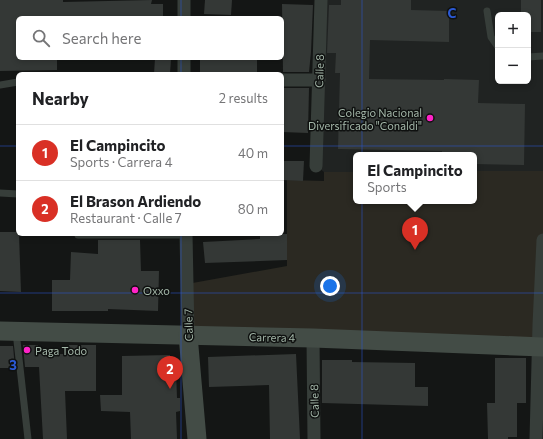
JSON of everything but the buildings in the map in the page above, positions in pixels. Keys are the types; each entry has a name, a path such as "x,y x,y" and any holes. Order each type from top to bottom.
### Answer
{"street":[{"path":"184,0 184,16"},
{"name":"Calle 8","path":"316,166 321,0"},
{"path":"184,60 184,72"},
{"path":"284,80 319,80"},
{"name":"Calle 7","path":"186,236 188,335 197,439"},
{"path":"536,439 541,347 539,325 543,240"},
{"name":"Carrera 4","path":"8,332 313,338 541,347"},
{"name":"Calle 8","path":"313,338 314,439"}],"lane":[{"path":"487,11 491,38 495,43"},
{"path":"531,56 543,56"},
{"path":"0,85 16,82"},
{"path":"0,193 16,194"},
{"path":"8,332 28,439"}],"shaded area":[{"name":"Colegio Nacional Diversificado \"Conaldi\"","path":"321,0 543,0 543,171 477,171 477,152 353,152 353,172 324,172 316,166"},
{"path":"477,171 543,171 543,240 539,346 188,335 187,284 287,266 287,180 324,181 324,172 353,172 353,204 477,204"}],"place":[{"name":"Colegio Nacional Diversificado \"Conaldi\"","path":"430,118"},
{"name":"El Campincito","path":"415,250"},
{"name":"Oxxo","path":"135,290"},
{"name":"Paga Todo","path":"27,350"},
{"name":"El Brason Ardiendo","path":"170,389"}]}
